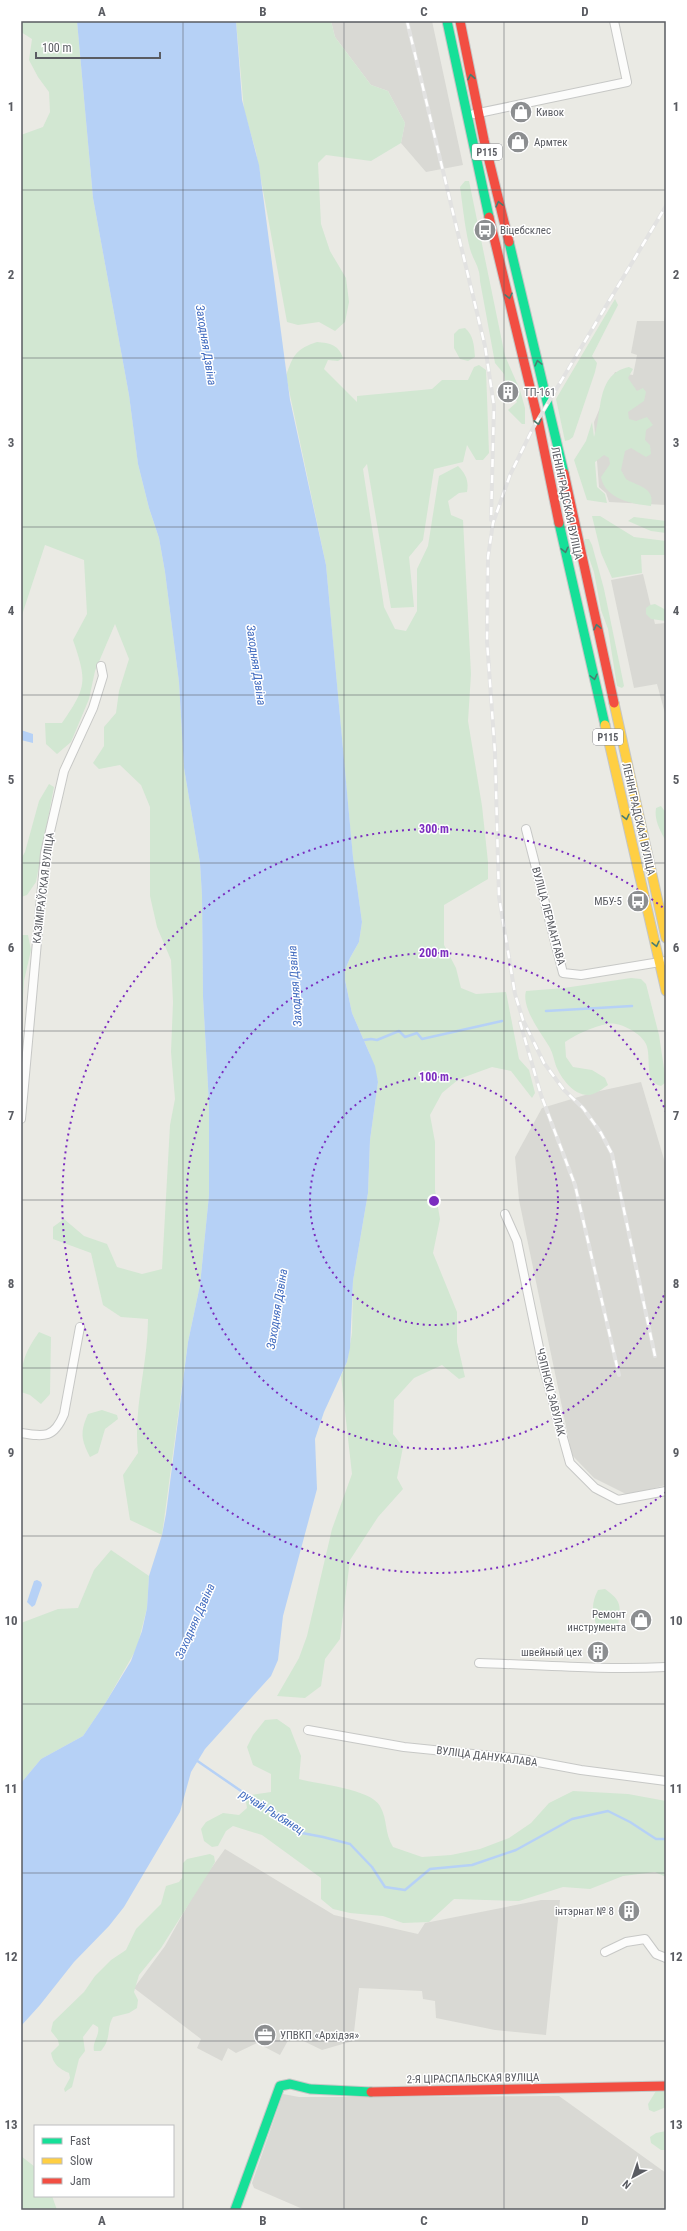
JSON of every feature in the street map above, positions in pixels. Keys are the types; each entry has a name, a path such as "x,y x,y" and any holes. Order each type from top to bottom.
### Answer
{"main road":[{"name":"ЛЕНІНГРАДСКАЯ ВУЛІЦА","path":"447,21 538,420 556,512 622,796 663,961 666,991"},
{"name":"ЛЕНІНГРАДСКАЯ ВУЛІЦА","path":"460,21 478,113 571,511 666,938"},
{"name":"2-Я ЦІРАСПАЛЬСКАЯ ВУЛІЦА","path":"234,2210 280,2086 290,2084 310,2090 349,2092 666,2086"}],"street":[{"path":"468,116 626,82 614,21"},
{"path":"556,512 571,511"},
{"name":"КАЗІМІРАЎСКАЯ ВУЛІЦА","path":"21,1119 45,853 64,771 93,708 103,676 101,666"},
{"path":"622,796 634,794"},
{"name":"ВУЛІЦА ЛЕРМАНТАВА","path":"526,829 563,973 580,975 663,961"},
{"name":"ЧЭПІНСКІ ЗАВУЛАК","path":"505,1214 517,1242 542,1362 570,1463 595,1488 618,1500 666,1491"},
{"path":"21,1433 38,1436 50,1434 59,1427 64,1414 80,1327"},
{"path":"479,1663 558,1665 583,1669 666,1667"},
{"name":"ВУЛІЦА ДАНУКАЛАВА","path":"308,1730 404,1747 522,1759 581,1770 666,1780"},
{"path":"605,1952 626,1942 645,1939 656,1954 666,1958"}],"shaded area":[{"path":"331,21 432,21 463,165 426,172 401,143 405,123 388,91 371,85 335,37"},
{"path":"666,313 666,505 609,502 606,493 599,487 594,422 615,372 633,375 637,355 631,353 637,321 664,321"},
{"path":"643,574 655,624 666,623 666,717 657,684 634,688 611,580"},
{"path":"641,1082 666,1166 666,1485 628,1495 594,1478 572,1455 519,1200 515,1157 542,1108 595,1092"},
{"path":"225,1849 334,1915 418,1934 425,1923 541,1900 560,1900 546,2035 495,2030 436,2018 435,2001 423,1999 422,1991 359,1988 353,2041 322,2050 291,2035 280,2055 257,2043 236,2053 228,2048 222,2061 197,2048 201,2039 134,1988 165,1946 199,1885"},
{"path":"283,2094 299,2097 559,2096 666,2173 666,2210 305,2210 254,2188 252,2183"}],"green space":[{"path":"21,21 77,21 93,198 129,395 138,464 149,508 159,538 165,572 179,682 184,768 200,863 202,896 203,997 209,1104 209,1195 200,1285 188,1342 162,1535 130,1520 123,1475 138,1453 137,1419 146,1353 148,1319 121,1317 103,1305 91,1253 53,1239 53,1227 64,1219 84,1236 107,1244 117,1267 142,1274 162,1269 170,1125 175,1099 171,1052 173,1002 171,960 157,927 150,896 150,807 141,785 120,765 99,769 93,763 104,746 104,727 116,713 119,691 129,659 115,624 95,671 89,699 71,742 57,754 46,744 45,723 62,723 76,701 82,683 81,665 73,640 87,614 84,560 45,545 21,618 21,135 43,127 50,112 49,92 38,77 29,60 32,39 21,32"},
{"path":"236,21 331,21 335,37 371,85 388,91 405,123 401,143 371,161 326,155 318,163 321,224 330,251 346,278 349,302 345,322 335,331 319,322 298,325 287,322 256,152 244,110"},
{"path":"465,181 469,181 505,356 520,390 525,408 525,424 522,424 508,410 517,402 505,380 504,374 495,363 479,272 470,249 465,226 460,187"},
{"path":"615,299 618,305 592,356 597,363 595,372 573,437 565,441 556,399"},
{"path":"465,328 472,338 475,353 475,357 468,361 460,359 454,348 454,334 459,329"},
{"path":"317,342 330,344 339,350 343,358 338,361 328,360 324,369 357,402 357,396 432,389 442,380 468,380 474,367 479,365 486,370 489,453 483,460 476,460 467,445 463,462 434,469 423,540 409,557 414,607 391,608 367,464 363,469 384,607 395,629 406,631 417,611 417,569 428,546 439,476 458,466 465,475 468,484 467,492 459,493 448,501 451,515 463,520 471,674 468,721 482,806 488,862 488,879 444,905 444,945 456,968 461,988 476,994 506,992 519,1059 529,1070 535,1093 532,1098 511,1071 492,1067 459,1079 442,1093 430,1115 435,1142 435,1190 440,1219 433,1253 457,1312 457,1342 465,1377 459,1379 442,1365 414,1378 394,1400 393,1434 403,1447 397,1478 403,1489 378,1517 350,1560 340,1639 325,1659 321,1686 305,1698 277,1696 299,1658 307,1636 332,1529 352,1474 341,1376 347,1362 352,1333 353,1281 368,1193 370,1140 378,1082 369,1052 352,1013 345,980 345,970 359,942 362,922 353,858 326,565 286,376 296,354 304,347"},
{"path":"629,367 633,369 628,378 637,391 643,388 646,392 644,401 628,412 629,419 636,421 647,417 653,425 646,430 645,440 650,445 651,454 646,457 631,448 625,451 621,470 626,479 648,491 652,500 651,506 628,502 620,499 608,491 601,477 610,464 609,458 604,455 595,462 597,487 605,494 607,503 587,500 574,460 586,441 592,422 594,437 605,386 610,378 618,371"},
{"path":"592,516 600,516 634,537 666,541 666,555 641,555 642,573 612,578 601,553"},
{"path":"634,517 666,521 666,533 651,531 628,521"},
{"path":"585,539 589,539 592,545 604,589 624,686 622,688 617,686 608,629 601,610 594,572 584,544"},
{"path":"655,604 666,610 666,621 651,619 646,614 646,608"},
{"path":"49,784 54,787 36,882 27,895 21,897 21,859 25,852 39,801"},
{"path":"661,806 666,813 666,841 656,817 656,808"},
{"path":"21,935 28,935 31,950 24,981 21,1031"},
{"path":"631,978 641,979 646,984 659,1035 666,1082 661,1086 655,1084 652,1080 649,1068 648,1049 643,1040 635,1032 617,1024 607,1024 585,1031 565,1042 566,1057 573,1067 592,1070 605,1078 608,1085 589,1095 578,1093 565,1081 558,1071 550,1048 529,1013 525,998 526,991 564,988"},
{"path":"39,1332 51,1337 50,1394 41,1404 30,1395 21,1392 22,1367 24,1360 29,1347"},
{"path":"102,1410 117,1415 118,1419 105,1429 98,1453 90,1457 83,1440 84,1426 88,1414"},
{"path":"111,1550 149,1576 147,1608 137,1648 106,1702 83,1736 41,1759 21,1783 21,1623 58,1609 78,1608 94,1570"},
{"path":"605,1589 615,1597 620,1608 618,1625 607,1631 597,1627 593,1608 594,1599 598,1590"},
{"path":"277,1719 290,1728 301,1756 299,1779 355,1791 375,1800 380,1806 384,1816 388,1836 393,1847 422,1857 451,1855 480,1849 509,1838 531,1823 549,1803 573,1791 628,1794 666,1801 666,1877 655,1872 623,1876 590,1889 563,1887 519,1901 454,1899 429,1922 403,1923 383,1916 350,1913 333,1909 321,1899 321,1878 262,1835 233,1826 226,1831 218,1846 212,1847 204,1841 201,1829 206,1822 223,1813 239,1815 247,1808 245,1796 271,1792 271,1774 253,1765 247,1747 253,1735 265,1720"},
{"path":"210,1854 214,1856 215,1862 211,1869 161,1948 139,1975 134,1992 138,2000 137,2008 129,2013 113,2017 107,2042 101,2051 94,2051 98,2027 93,2024 83,2037 85,2051 79,2059 72,2087 65,2092 64,2089 70,2078 69,2073 57,2066 52,2057 51,2053 59,2045 58,2040 51,2031 53,2022 84,1992 95,1976 111,1960 126,1950 136,1929 161,1904 166,1886 179,1882 182,1878 183,1863 187,1859"},
{"path":"656,2091 666,2091 666,2107 654,2112 649,2110 648,2104"},
{"path":"666,2131 666,2150 661,2150 651,2143 650,2137 656,2133"},
{"path":"21,2156 34,2166 34,2197 52,2197 57,2210 21,2210"}],"water":[{"name":"Заходняя Дзвіна","path":"77,21 236,21 242,100 259,165 290,400 326,565 353,857 362,922 359,942 345,970 345,980 352,1013 375,1066 378,1082 370,1140 368,1193 353,1281 350,1348 347,1362 324,1412 315,1439 317,1489 283,1616 278,1660 271,1676 205,1749 191,1772 180,1812 124,1907 109,1926 74,1962 40,2005 21,2026 21,1783 41,1759 83,1736 131,1661 142,1631 147,1608 149,1576 162,1535 166,1514 188,1342 200,1285 209,1195 209,1104 203,997 202,896 200,863 184,768 179,682 165,572 159,538 149,508 138,464 129,395 93,198"},
{"path":"21,730 33,734 33,743 21,740"},
{"path":"37,1580 41,1582 42,1585 35,1605 32,1607 27,1602 34,1581"}],"waterway":[{"path":"546,1011 632,1006"},
{"path":"364,1040 377,1040 399,1031 405,1037 417,1033 422,1039 502,1021"},
{"name":"ручай Рыбянец","path":"196,1760 302,1833 350,1844 372,1867 385,1887 405,1890 430,1869 472,1865 516,1850 572,1819 608,1811 630,1822 656,1839 666,1839"}],"railway":[{"path":"407,21 485,346 494,406 491,520"},
{"path":"655,1356 612,1154 601,1133 583,1108 564,1090 544,1063 523,1020 515,994 499,897 495,753 487,641 488,557 493,523 510,475 533,428 666,206"},
{"path":"520,1022 541,1095 575,1185 619,1375"}],"traffic: fast":[{"path":"447,21 489,217"},
{"path":"509,242 564,473"},
{"path":"559,523 605,725"},
{"path":"235,2210 280,2086 290,2084 310,2089 371,2092"}],"traffic: slow":[{"path":"614,703 666,938"},
{"path":"605,725 666,991"}],"traffic: jam":[{"path":"460,21 484,140 509,242"},
{"path":"489,217 538,420 559,523"},
{"path":"564,473 614,703"},
{"path":"371,2092 666,2086"}],"place":[{"name":"Кивок","path":"521,112"},
{"name":"Армтек","path":"518,142"},
{"name":"Віцебсклес","path":"485,230"},
{"name":"ТП-161","path":"508,392"},
{"name":"МБУ-5","path":"638,901"},
{"name":"Ремонт инструмента","path":"641,1620"},
{"name":"швейный цех","path":"598,1652"},
{"name":"інтэрнат № 8","path":"629,1911"},
{"name":"УПВКП «Архідэя»","path":"265,2035"}]}
